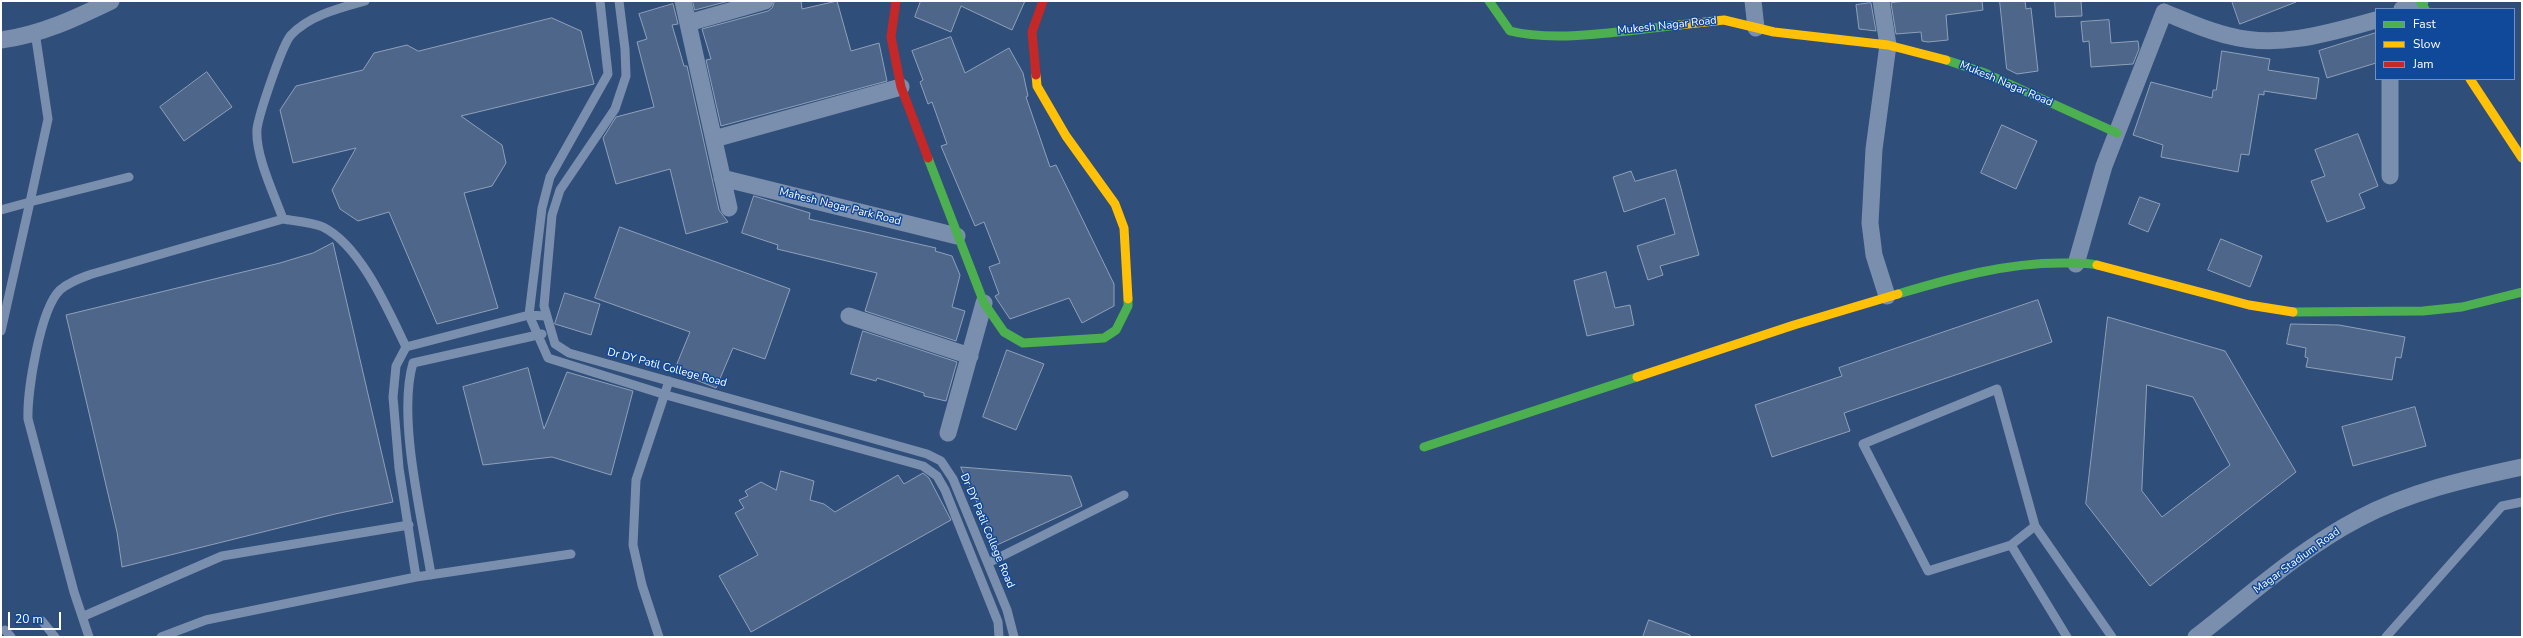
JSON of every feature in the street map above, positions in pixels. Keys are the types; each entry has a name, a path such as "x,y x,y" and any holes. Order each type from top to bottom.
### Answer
{"street":[{"path":"1,40 35,32 72,20 111,1"},
{"path":"683,1 729,208"},
{"path":"688,23 765,1"},
{"path":"896,1 891,37 900,87 984,303 1004,332 1023,343 1104,338 1116,330 1128,306 1124,228 1115,204 1066,136 1037,86 1032,32 1043,1"},
{"name":"Mukesh Nagar Road","path":"1489,1 1510,31 1525,34 1593,34 1724,20 1756,28 1888,45 1940,58 1985,73 2114,140"},
{"path":"1753,1 1756,28"},
{"path":"1881,1 1888,45 1877,112 1870,192 1874,255 1887,296"},
{"path":"2404,8 2420,1"},
{"path":"2076,264 2104,166 2163,6 2217,33 2262,41 2297,39 2375,20"},
{"path":"2390,80 2390,176"},
{"path":"2471,80 2522,158"},
{"path":"714,139 900,87"},
{"name":"Mahesh Nagar Park Road","path":"722,178 957,236"},
{"path":"1424,447 1794,325 1887,296 1950,279 2014,265 2090,263 2249,305 2302,313 2423,311 2462,307 2522,292"},
{"path":"948,433 984,303"},
{"path":"850,316 970,356"},
{"name":"Magar Stadium Road","path":"2196,637 2316,545 2359,519 2400,500 2430,490 2522,467"}],"lane":[{"path":"283,219 261,157 257,129 270,82 291,35 322,14 365,1"},
{"path":"529,315 542,208 550,178 608,74 600,1"},
{"name":"Dr DY Patil College Road","path":"619,1 625,49 626,76 615,109 560,190 552,215 544,306 545,316 555,344 569,353 926,454 941,461 953,479 988,563 1007,610 1014,637"},
{"path":"1,331 48,119 35,32"},
{"path":"1,210 129,177"},
{"path":"89,637 84,616 74,592 28,419 28,397 48,308 59,291 70,282 92,274 283,219 322,226 340,238 359,263 385,304 406,347"},
{"path":"416,577 399,468 393,397 396,366 406,347 529,315 545,316"},
{"name":"Dr DY Patil College Road","path":"529,315 548,358 666,395 923,466 937,476 945,490 998,622 999,637"},
{"path":"431,575 413,465 408,408 409,376 412,364 551,333"},
{"path":"659,637 642,585 633,545 636,480 666,395 669,381"},
{"path":"2035,526 2011,546 1928,571 1863,444 1997,390 2035,526 2112,637"},
{"path":"988,563 1124,495"},
{"path":"2386,637 2502,506 2522,502"},
{"path":"84,616 222,556 409,525"},
{"path":"2011,546 2067,637"},
{"path":"161,637 206,620 416,577 570,554"},
{"path":"42,621 55,637"}],"building":[{"path":"693,1 729,1 695,10"},
{"path":"775,1 801,1 802,9 837,1 851,51 879,43 887,81 721,126 706,60 711,59 702,29 768,11 772,8"},
{"path":"921,1 1025,1 1012,30 961,6 951,32 915,17"},
{"path":"1907,1 1982,1 1983,10 1946,15 1948,40 1928,42 1922,41 1921,32 1896,34 1891,3"},
{"path":"2000,1 2025,1 2026,9 2031,8 2038,71 2017,74 2007,69"},
{"path":"2055,1 2081,1 2082,16 2056,17"},
{"path":"2232,1 2296,1 2296,2 2240,24"},
{"path":"1871,3 1876,31 1859,29 1856,5"},
{"path":"673,4 678,24 672,25 684,66 687,66 719,210 728,222 686,234 670,169 616,184 603,138 616,117 654,107 637,42 647,39 639,14"},
{"path":"552,18 581,31 594,84 461,116 502,145 506,163 492,186 464,193 498,308 437,324 389,212 358,221 340,209 332,190 356,148 293,163 280,110 296,86 363,70 374,53 407,45 418,51"},
{"path":"2109,20 2111,43 2138,41 2139,49 2133,64 2091,67 2089,41 2083,42 2081,22"},
{"path":"2375,33 2375,63 2327,78 2319,51"},
{"path":"951,37 965,73 1009,48 1023,73 1028,96 1026,97 1050,167 1056,165 1114,284 1114,306 1082,323 1069,298 1010,319 995,296 999,294 989,267 1000,263 984,222 975,226 941,146 947,144 932,102 928,104 920,82 923,80 912,51"},
{"path":"2222,51 2270,59 2268,70 2319,78 2316,99 2264,91 2264,95 2259,94 2249,155 2241,154 2238,172 2161,157 2163,145 2133,135 2151,82 2212,98 2213,90 2216,90"},
{"path":"207,72 232,107 184,141 160,107"},
{"path":"2002,125 2037,141 2016,189 1981,173"},
{"path":"2358,134 2378,186 2359,194 2365,208 2327,222 2311,181 2325,176 2315,150"},
{"path":"1676,170 1699,255 1660,266 1663,275 1648,280 1637,246 1675,234 1665,198 1624,212 1613,177 1631,171 1635,181"},
{"path":"754,196 810,213 809,219 936,248 935,251 952,256 960,275 952,307 965,311 956,341 865,311 877,273 777,249 778,245 742,233"},
{"path":"2140,197 2160,204 2148,232 2129,224"},
{"path":"620,227 790,289 765,359 733,348 716,388 674,371 690,332 595,298"},
{"path":"2221,239 2262,256 2250,287 2208,270"},
{"path":"333,243 393,502 335,514 122,567 117,532 66,315 280,263 313,253"},
{"path":"1606,272 1615,308 1630,305 1634,325 1587,336 1574,281"},
{"path":"565,293 600,304 591,335 555,324"},
{"path":"2038,300 2052,342 1844,413 1850,431 1772,457 1755,405 1842,376 1839,368"},
{"path":"2108,317 2225,351 2296,472 2150,586 2086,504","holes":["2147,385 2193,397 2230,465 2162,517 2142,491"]},
{"path":"2291,324 2339,325 2405,337 2401,358 2396,357 2392,380 2306,367 2308,358 2305,357 2306,348 2287,344"},
{"path":"863,331 957,362 946,401 924,396 924,393 877,378 876,381 851,374"},
{"path":"1007,350 1044,364 1016,430 983,417"},
{"path":"528,368 544,429 567,372 633,391 611,475 552,457 483,465 463,387"},
{"path":"2415,407 2426,446 2353,466 2342,427"},
{"path":"961,467 1071,476 1082,506 997,545"},
{"path":"781,471 814,481 810,500 824,504 835,512 898,475 904,484 923,473 929,478 951,520 751,632 719,576 758,555 735,513 744,508 739,500 748,496 745,491 761,482 776,490"},
{"path":"1649,620 1690,635 1690,637 1643,637"}],"traffic: fast":[{"path":"1489,1 1510,31 1528,34 1571,36 1679,25"},
{"path":"2420,1 2424,8"},
{"path":"1946,60 1985,73 2117,133"},
{"path":"928,158 984,303 1004,332 1023,343 1104,338 1116,330 1128,306 1128,299"},
{"path":"1898,294 1938,282 1979,272 1999,269 2040,264 2088,263 2097,265"},
{"path":"2293,312 2423,311 2462,307 2522,292"},
{"path":"1424,447 1637,377"}],"traffic: slow":[{"path":"1679,25 1724,20 1774,32 1888,45 1946,60"},
{"path":"1036,75 1037,86 1066,136 1115,204 1124,228 1128,299"},
{"path":"2471,80 2522,158"},
{"path":"2097,265 2249,305 2293,312"},
{"path":"1637,377 1794,325 1898,294"}],"traffic: jam":[{"path":"896,1 891,37 901,87 928,158"},
{"path":"1036,75 1032,32 1043,1"}]}
